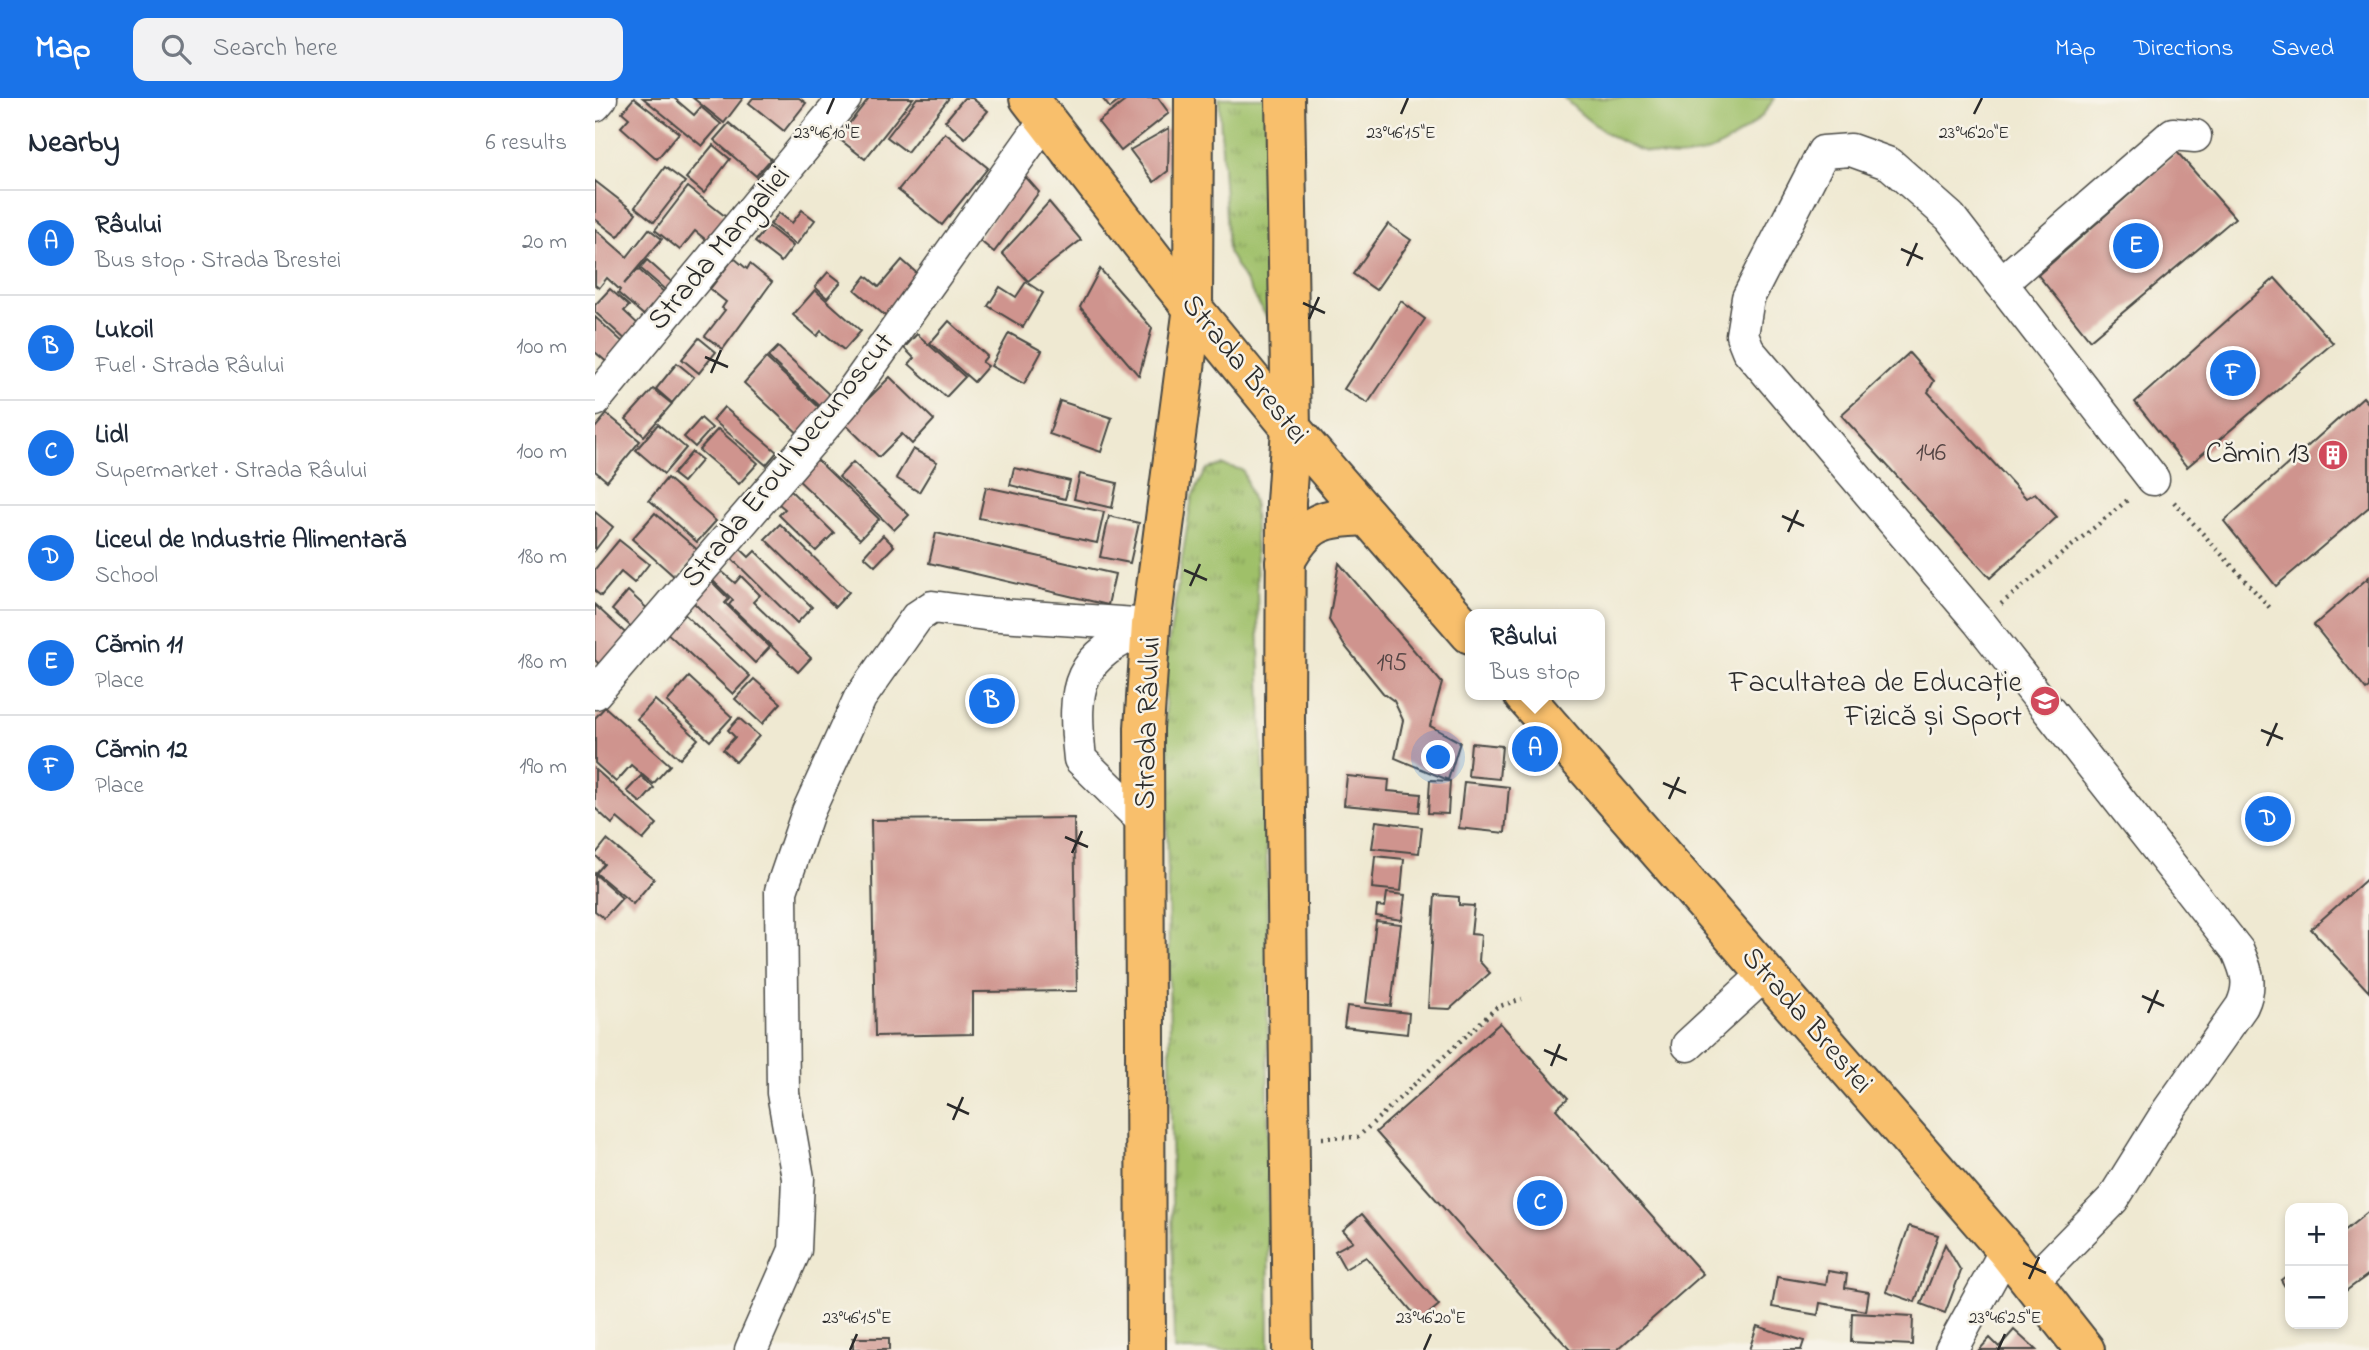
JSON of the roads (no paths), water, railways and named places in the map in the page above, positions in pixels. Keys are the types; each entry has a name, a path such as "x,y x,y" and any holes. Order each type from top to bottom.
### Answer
{"main road":[{"name":"Strada Râului","path":"1146,1350 1144,728 1151,625 1193,307 1194,98"},
{"path":"1285,98 1291,428 1286,562 1292,1350"},
{"name":"Strada Brestei","path":"1037,108 1291,428 1465,628"},
{"path":"1286,562 1297,539 1309,528 1325,519 1367,516"},
{"name":"Strada Brestei","path":"1527,700 2006,1250 2085,1350"}],"street":[{"path":"595,104 601,98"},
{"name":"Strada Mangaliei","path":"595,400 845,98"},
{"name":"Strada Eroul Necunoscut","path":"595,693 843,403 1037,108"},
{"path":"2001,283 2173,134 2195,136"},
{"path":"2032,1282 2113,1199 2168,1111 2242,1006 2249,991 2248,974 2238,951 1979,622 1748,349 1742,335 1742,323 1748,298 1823,152 1851,150 1890,164 1949,217 2153,479"},
{"path":"751,1350 795,1250 798,1178 783,1093 781,891 808,812 860,698 917,617 932,607 985,614 1151,625"},
{"path":"1146,824 1080,759 1075,716 1083,674 1116,640 1151,625"},
{"path":"1688,1045 1765,974"},
{"path":"1951,1350 2006,1250"}],"place":[{"name":"Cămin 11","path":"2136,246"},
{"name":"Cămin 12","path":"2233,373"},
{"name":"Cămin 13","path":"2333,455"},
{"name":"Lukoil","path":"992,701"},
{"name":"Facultatea de Educație Fizică și Sport","path":"2045,701"},
{"name":"Râului","path":"1535,749"},
{"name":"Liceul de Industrie Alimentară","path":"2268,819"},
{"name":"Lidl","path":"1540,1203"}]}
